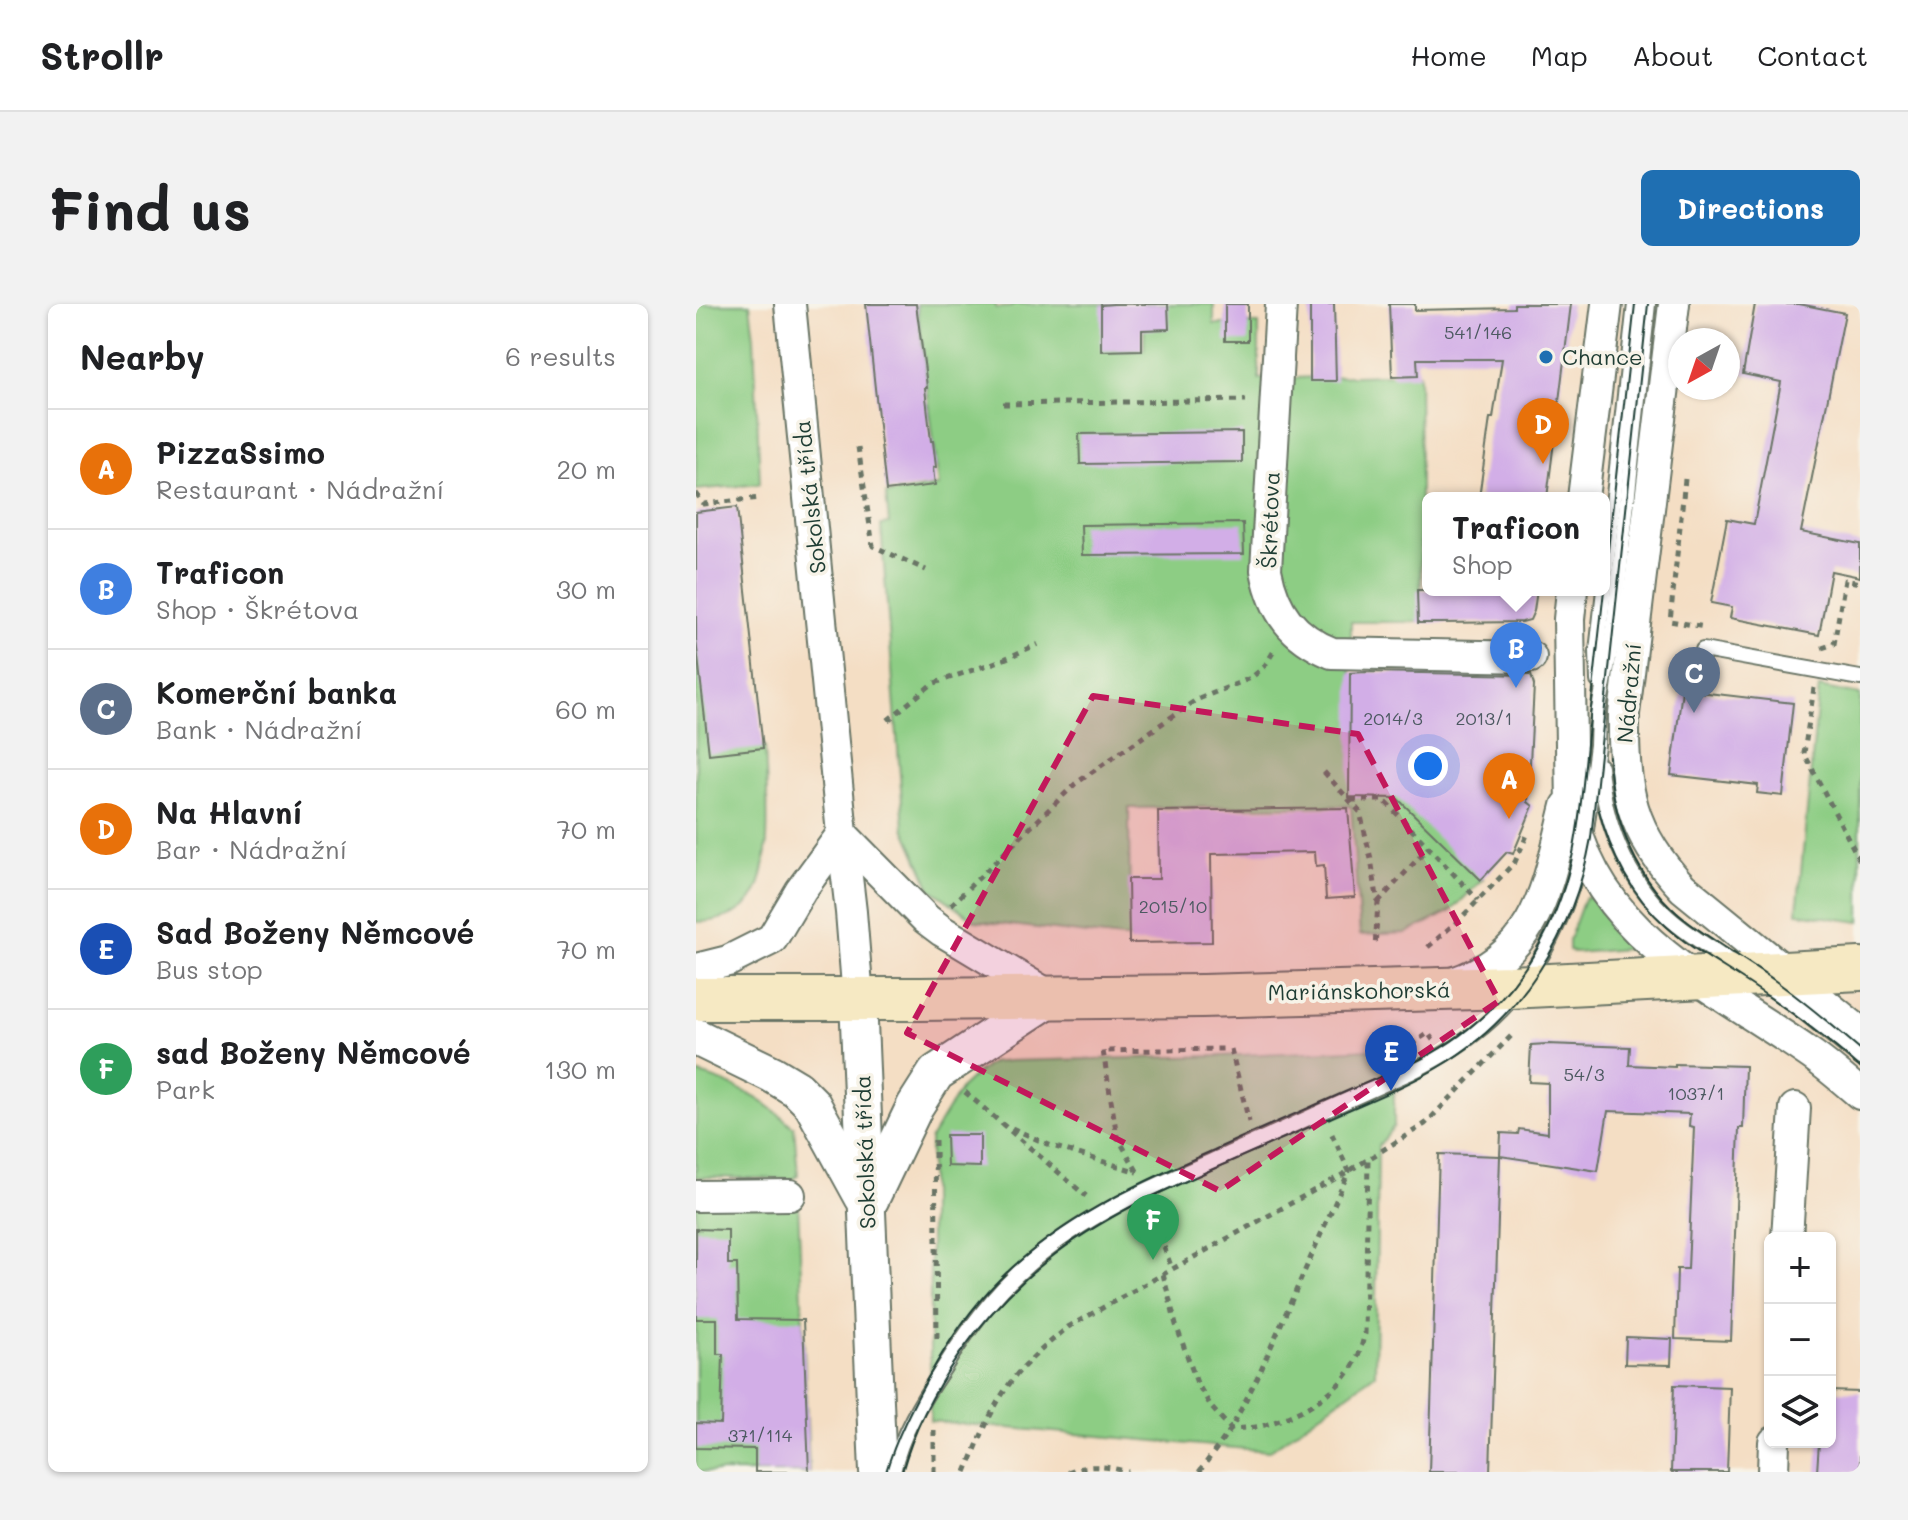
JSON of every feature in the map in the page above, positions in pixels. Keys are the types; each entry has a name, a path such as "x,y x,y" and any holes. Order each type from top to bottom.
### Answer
{"main road":[{"name":"Mariánskohorská","path":"696,999 1202,996 1520,986 1860,969"}],"street":[{"name":"Sokolská třída","path":"790,304 858,999 878,1472"},
{"name":"Škrétova","path":"1281,304 1266,570 1277,607 1298,633 1310,643 1332,653 1531,657"},
{"path":"1584,492 1607,304"},
{"name":"Nádražní","path":"1674,304 1624,714 1627,786 1632,810 1658,860 1668,872 1768,973 1860,1032"},
{"path":"1571,596 1569,619 1574,822 1590,869 1615,906 1693,977 1813,1056 1860,1094"},
{"path":"1433,989 1487,969 1522,936 1540,904 1572,788"},
{"path":"696,969 728,961 772,939 801,890 842,834 926,919 1052,997 936,1073 915,1106 867,1206"},
{"path":"696,1037 797,1089 812,1104 867,1206"},
{"path":"1787,1232 1795,1108"},
{"path":"696,1196 790,1195"},
{"path":"1773,1472 1774,1448"}],"lane":[{"path":"1610,533 1635,304"},
{"path":"893,1472 910,1422 969,1328 1029,1264 1065,1235 1125,1199 1432,1061 1484,1026 1520,986 1542,954 1571,891 1582,850 1597,745 1598,714 1615,615 1648,304"},
{"path":"1603,596 1597,651 1600,770 1606,808 1632,871 1669,918 1696,938 1768,973 1801,1010 1860,1058"},
{"path":"1703,650 1860,678"}],"path":[{"path":"1003,404 1275,399"},
{"path":"858,447 873,546 926,570"},
{"path":"1687,466 1670,621 1715,629"},
{"path":"696,493 704,504"},
{"path":"696,505 760,498"},
{"path":"1860,583 1845,580 1834,644 1821,649 1804,753 1860,861"},
{"path":"888,720 932,684 1038,644"},
{"path":"946,910 1075,784 1196,700 1251,678 1264,667 1274,651"},
{"path":"1324,772 1360,812 1378,903 1375,948"},
{"path":"1350,800 1384,800 1478,900"},
{"path":"1428,947 1515,862 1531,824"},
{"path":"1378,903 1428,847"},
{"path":"966,1472 991,1412 1010,1382 1068,1327 1349,1171 1425,1124 1512,1035"},
{"path":"1004,1124 1049,1145 1138,1172 1117,1136 1103,1051 1223,1049"},
{"path":"1231,1049 1249,1122"},
{"path":"958,1086 1086,1196"},
{"path":"1199,1472 1231,1429 1258,1376 1349,1171 1330,1129"},
{"path":"934,1472 938,1376 935,1136"},
{"path":"1231,1429 1265,1425 1310,1406 1344,1378 1357,1360 1365,1334 1368,1159"},
{"path":"1152,1213 1172,1269"},
{"path":"1163,1274 1176,1325 1197,1383 1212,1408 1231,1429"},
{"path":"1068,1472 1083,1466 1111,1467 1128,1472"}],"highlighted area":[{"path":"1093,696 1358,734 1499,1001 1220,1191 907,1033"}],"green space":[{"path":"696,304 750,304 760,484 696,490"},
{"path":"917,304 996,304 996,308 1011,307 1012,304 1116,304 1104,305 1104,350 1144,350 1145,304 1214,304 1214,324 1259,324 1259,379 1419,374 1421,622 1351,622 1351,790 1390,786 1483,879 1451,911 1407,933 1360,935 1351,806 1129,808 1130,939 976,921 931,889 904,828 881,525 889,524 886,494 939,486"},
{"path":"696,621 711,751 765,746 768,822 765,862 750,901 729,916 696,922"},
{"path":"1819,687 1860,695 1860,922 1797,913"},
{"path":"1588,897 1628,949 1574,953 1569,950 1569,940 1584,899"},
{"path":"1394,1048 1394,1126 1378,1147 1375,1374 1269,1451 930,1421 930,1139 961,1088 977,1073 991,1063 1009,1061"},
{"path":"696,1073 748,1093 794,1126 798,1175 794,1179 696,1177"},
{"path":"798,1203 809,1472 696,1472 696,1204"}],"building":[{"path":"866,304 916,304 936,467 933,468 935,485 886,491"},
{"path":"1168,304 1169,329 1142,330 1142,350 1101,351 1101,305"},
{"path":"1225,304 1248,304 1248,341 1225,341"},
{"path":"1310,304 1334,304 1336,381 1310,381"},
{"path":"1389,304 1415,304 1415,310 1571,304 1548,492 1480,492 1502,359 1417,359 1418,376 1392,377"},
{"path":"1755,304 1799,304 1845,313 1801,532 1860,544 1860,577 1831,571 1819,635 1730,618 1732,607 1711,603 1727,519 1754,524 1781,382 1743,374"},
{"path":"1242,432 1242,462 1080,464 1079,434"},
{"path":"737,507 763,748 709,754 696,640 696,512"},
{"path":"1243,523 1244,554 1082,555 1081,525"},
{"path":"1417,590 1422,590 1422,596 1536,596 1530,620 1522,622 1418,623"},
{"path":"1350,673 1531,675 1534,685 1528,802 1533,806 1513,854 1507,852 1481,880 1397,798 1349,797"},
{"path":"1682,690 1793,703 1783,796 1757,793 1758,785 1671,775"},
{"path":"1348,808 1355,897 1326,899 1324,865 1316,866 1315,852 1211,854 1212,942 1129,943 1128,879 1159,879 1158,811"},
{"path":"1531,1045 1630,1047 1629,1065 1745,1066 1743,1128 1739,1128 1731,1341 1675,1339 1677,1269 1688,1269 1694,1127 1689,1126 1690,1114 1608,1111 1598,1171 1500,1156 1501,1133 1518,1134 1519,1129 1548,1133 1548,1083 1529,1082"},
{"path":"946,1135 980,1135 980,1167 947,1166"},
{"path":"1439,1154 1500,1156 1490,1472 1429,1472"},
{"path":"696,1229 728,1230 728,1264 737,1264 738,1319 803,1320 809,1472 755,1472 755,1449 696,1448 696,1423 721,1424 723,1354 717,1354 717,1319 696,1319"},
{"path":"1626,1337 1672,1339 1671,1365 1625,1364"},
{"path":"1674,1385 1730,1387 1727,1472 1671,1472"},
{"path":"1836,1391 1860,1392 1860,1472 1817,1472 1819,1448 1836,1448"}],"tram line":[{"path":"1610,531 1635,304"},
{"path":"902,1472 925,1412 959,1355 1001,1303 1049,1259 1091,1229 1136,1204 1437,1068 1495,1025 1540,970 1572,907 1591,838 1648,304"},
{"path":"886,1472 900,1435 936,1363 978,1303 1022,1259 1100,1205 1156,1176 1433,1053 1470,1028 1516,980 1553,918 1569,870 1582,796 1603,596"},
{"path":"1609,756 1615,803 1622,826 1630,848 1654,888 1688,922 1785,988 1860,1049"},
{"path":"1599,810 1609,842 1624,873 1643,901 1666,926 1797,1017 1860,1068"}],"place":[{"name":"Chance","path":"1546,357"},
{"name":"Na Hlavní","path":"1543,464"},
{"name":"Traficon","path":"1516,688"},
{"name":"Komerční banka","path":"1694,713"},
{"name":"PizzaSsimo","path":"1509,819"},
{"name":"Sad Boženy Němcové","path":"1391,1091"},
{"name":"sad Boženy Němcové","path":"1153,1260"}]}
